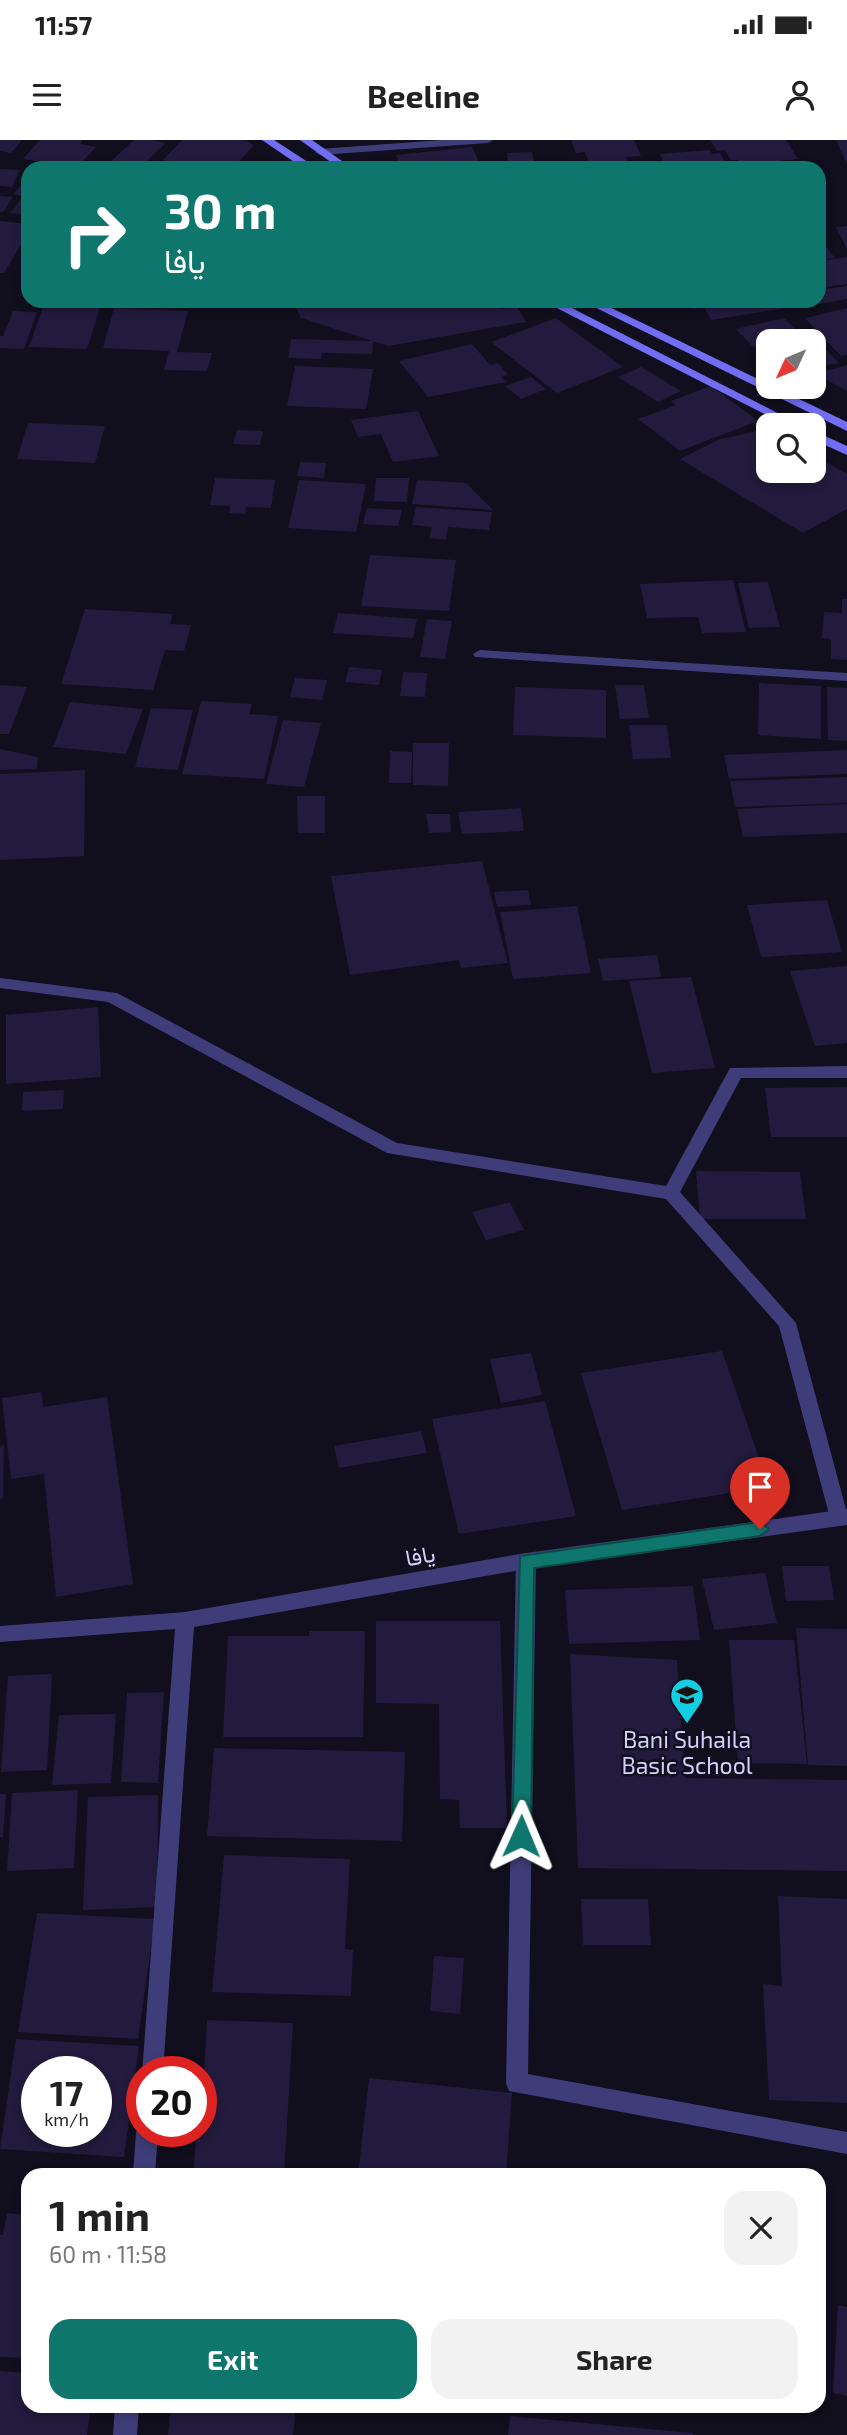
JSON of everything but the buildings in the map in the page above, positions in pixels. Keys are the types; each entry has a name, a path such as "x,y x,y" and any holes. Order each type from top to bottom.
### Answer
{"main road":[{"path":"267,140 300,161"},
{"path":"305,140 335,161"},
{"path":"563,308 771,413"},
{"path":"602,308 847,427"},
{"path":"826,441 847,451"}],"street":[{"path":"320,152 488,140"},
{"path":"480,654 847,677"},
{"path":"0,983 111,997 393,1149 671,1193 787,1323 843,1518"},
{"path":"671,1193 736,1072 847,1072"},
{"name":"يافا","path":"0,1634 185,1620 526,1561 843,1518"},
{"path":"526,1561 517,2083 847,2143"},
{"path":"153,2056 185,1620"},
{"path":"145,2168 147,2147"},
{"path":"125,2435 127,2413"}],"place":[{"name":"Bani Suhaila Basic School","path":"687,1725"}],"route":[{"path":"521,1836 526,1561 760,1529"}]}
